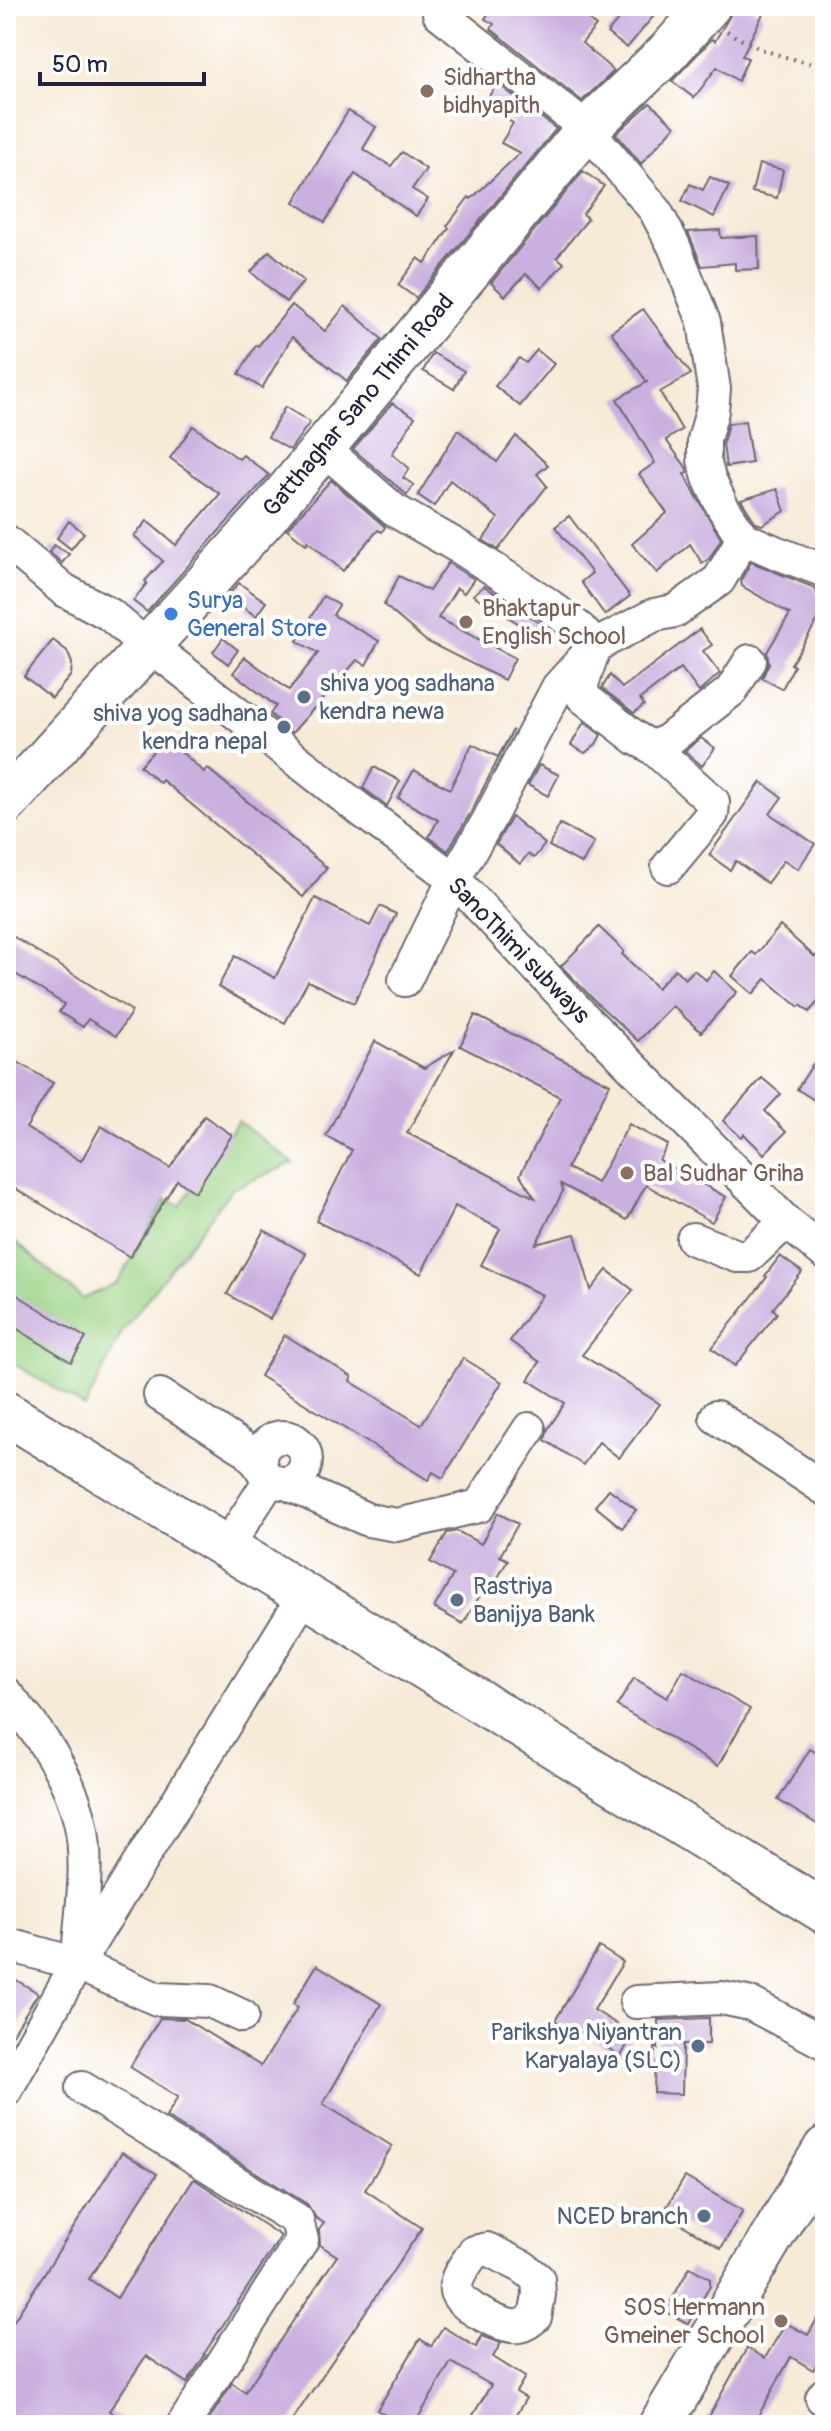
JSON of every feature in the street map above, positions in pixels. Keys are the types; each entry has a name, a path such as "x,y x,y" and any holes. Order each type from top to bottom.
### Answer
{"main road":[{"name":"Gatthaghar Sano Thimi Road","path":"10,792 149,648 266,517 587,129 668,52 706,10"},
{"path":"6,1413 825,1912"},
{"path":"660,2425 825,2148"}],"street":[{"path":"444,6 439,13 587,129 655,210 674,246 704,322 714,389 704,440 704,460 722,506 743,538 825,571"},
{"path":"324,449 394,510 464,550 546,603 580,629 595,646"},
{"path":"405,980 454,879 558,687 595,646 654,615 675,611 719,580 743,538"},
{"name":"SanoThimi subways","path":"6,541 46,577 109,614 149,648 454,879 588,1022 786,1222 825,1253"},
{"path":"595,646 582,684 583,697 652,747 715,807 668,867"},
{"path":"652,747 667,741 731,691 750,661"},
{"path":"693,1239 737,1256 749,1256 786,1222"},
{"path":"160,1395 247,1450 272,1477 368,1520 397,1525 479,1506 529,1429"},
{"path":"716,1417 825,1489"},
{"path":"226,1548 272,1477"},
{"path":"6,2090 77,1964 304,1596"},
{"path":"6,1694 47,1747 67,1784 80,1822 84,1869 77,1964"},
{"path":"6,1944 77,1964 157,1999 210,2001 242,2016"},
{"path":"636,2002 722,1998 751,2004 825,2043"},
{"path":"82,2088 297,2220 302,2240 183,2425"}],"path":[{"path":"706,10 740,40 775,55 825,67"}],"green space":[{"path":"238,1121 293,1163 232,1189 123,1330 85,1407 6,1359 6,1234 83,1299 118,1282 166,1199 180,1206"}],"building":[{"path":"493,6 585,6 580,13 596,26 582,43 614,71 582,101 491,29 494,24 485,19"},
{"path":"630,6 662,6 627,48 607,33"},
{"path":"732,6 746,6 763,14 742,56 748,58 738,81 717,67 694,98 672,81 712,39 715,41 732,12"},
{"path":"497,83 556,129 416,298 398,285 418,258 425,263 469,197 471,199 520,153 501,143 513,123 483,106"},
{"path":"650,103 675,126 641,164 616,134"},
{"path":"348,111 376,127 363,149 391,166 402,152 426,169 412,189 428,199 416,216 355,174 325,222 294,202"},
{"path":"759,164 783,170 777,198 752,192"},
{"path":"583,171 604,186 583,214 588,219 557,257 564,263 542,288 526,274 505,296 491,283"},
{"path":"710,177 729,186 714,217 682,201 690,184 703,190"},
{"path":"720,230 721,238 758,236 759,269 735,270 735,263 702,266 688,232"},
{"path":"269,251 304,281 286,302 251,272"},
{"path":"292,305 325,331 345,306 382,339 347,381 292,337 262,388 239,374 256,345"},
{"path":"643,309 691,374 660,392 682,430 666,440 686,467 688,473 684,474 721,539 709,559 702,563 690,544 657,573 632,544 667,513 639,474 655,463 617,399 647,382 611,332"},
{"path":"537,350 554,364 520,406 495,386 519,358 526,363"},
{"path":"433,353 464,371 454,389 423,371"},
{"path":"392,403 415,417 392,454 409,468 403,478 414,485 407,495 353,449"},
{"path":"285,407 310,422 290,450 268,437"},
{"path":"745,421 752,463 726,467 723,443 728,424"},
{"path":"193,426 239,459 243,455 269,475 147,612 133,601 163,561 134,536 147,521 176,545 220,494 170,458"},
{"path":"458,430 497,462 516,436 548,465 537,474 547,486 498,550 483,540 498,518 450,480 434,506 418,495"},
{"path":"331,480 385,527 382,532 378,530 343,571 308,541 306,544 287,529"},
{"path":"777,489 785,511 762,525 756,523 741,500"},
{"path":"569,516 630,596 605,615 581,582 592,573 555,527"},
{"path":"69,521 84,533 71,549 57,538"},
{"path":"54,545 69,554 62,563 49,552"},
{"path":"751,562 815,588 824,610 791,664 794,666 782,689 762,678 769,663 767,652 790,614 742,586 741,580"},
{"path":"448,563 474,579 464,593 457,588 438,618 515,658 504,680 426,641 384,605 399,576 429,591"},
{"path":"239,583 266,602 256,616 227,596"},
{"path":"484,586 543,625 537,635 473,595"},
{"path":"323,596 339,605 333,615 379,641 366,665 357,660 292,733 270,714 276,706 233,673 245,657 289,690 318,653 297,641"},
{"path":"700,629 712,645 703,651 720,673 699,692 681,668 640,699 644,705 634,713 602,688 610,675 622,688"},
{"path":"223,638 238,650 228,664 213,652"},
{"path":"53,640 67,651 72,663 71,675 52,698 24,676"},
{"path":"584,722 601,735 585,753 571,745"},
{"path":"513,730 448,851 429,837 438,820 398,798 414,770 450,789 472,744 498,757"},
{"path":"165,738 204,772 207,768 327,868 303,897 162,780 160,783 140,766"},
{"path":"701,738 715,748 702,766 685,751"},
{"path":"539,765 559,775 548,796 528,785"},
{"path":"374,767 400,781 387,806 363,788"},
{"path":"761,782 782,797 770,814 815,844 798,869 784,860 767,883 736,861 730,870 709,855"},
{"path":"512,817 545,844 534,858 528,854 520,864 496,844"},
{"path":"560,824 594,842 582,864 549,846"},
{"path":"315,898 370,926 380,906 396,914 354,1003 308,981 285,1023 218,987 235,956 275,978"},
{"path":"780,926 815,957 825,945 825,994 809,1012 766,979 753,994 732,976 752,952 756,955"},
{"path":"599,927 657,988 675,969 685,979 694,970 706,980 714,971 737,992 701,1032 672,1006 638,1041 561,966"},
{"path":"6,932 132,1011 116,1036 88,1019 83,1027 59,1012 64,1004 6,968"},
{"path":"475,1015 610,1084 567,1168 597,1183 629,1124 668,1145 659,1160 726,1197 712,1222 646,1185 627,1220 561,1184 563,1191 536,1244 575,1234 591,1290 607,1270 633,1290 582,1355 660,1404 619,1458 599,1442 583,1465 545,1440 548,1429 565,1403 528,1380 540,1362 510,1341 542,1295 481,1265 500,1229 455,1206 421,1274 316,1221 352,1150 326,1136 375,1041 424,1068 454,1050 407,1133 535,1198 520,1175 560,1097 460,1046"},
{"path":"6,1055 53,1083 26,1128 81,1161 101,1126 170,1168 204,1116 232,1135 195,1192 177,1180 130,1257 6,1183"},
{"path":"813,1064 825,1072 825,1107 797,1089"},
{"path":"762,1078 781,1094 765,1111 786,1132 764,1154 744,1134 741,1137 723,1121"},
{"path":"264,1230 306,1254 270,1319 227,1294"},
{"path":"780,1256 802,1272 773,1309 777,1313 735,1366 712,1348"},
{"path":"6,1288 86,1338 71,1362 6,1322"},
{"path":"285,1335 352,1377 350,1381 421,1425 463,1358 502,1382 443,1478 433,1472 428,1480 260,1376"},
{"path":"609,1489 636,1510 622,1528 595,1506"},
{"path":"498,1513 518,1524 500,1556 508,1560 488,1595 482,1592 463,1624 434,1608 453,1575 430,1562 447,1533 457,1531 481,1544"},
{"path":"683,1670 750,1709 718,1766 617,1706 634,1678 667,1698"},
{"path":"810,1749 825,1758 825,1829 778,1800"},
{"path":"599,1947 623,1962 594,2010 633,2034 621,2056 581,2032 580,2035 555,2021"},
{"path":"317,1965 381,2004 323,2104 392,2146 365,2190 422,2228 289,2425 206,2425 232,2383 245,2392 337,2256 320,2245 319,2230 324,2223 316,2218 307,2204 166,2117 178,2097 130,2067 160,2018 185,2019 261,2066 298,2007 293,2004"},
{"path":"6,1974 38,1993 6,2045"},
{"path":"709,2018 709,2044 683,2044 682,2094 654,2093 658,2020"},
{"path":"122,2152 157,2174 89,2279 117,2298 194,2179 281,2236 187,2383 146,2356 109,2411 132,2425 6,2425 6,2333"},
{"path":"685,2177 743,2211 721,2248 663,2213"},
{"path":"690,2267 710,2279 710,2286 688,2324 665,2311"},
{"path":"825,2305 825,2351 813,2370 791,2357 753,2425 704,2425 747,2348 765,2358 786,2323 808,2335"},
{"path":"443,2327 476,2347 482,2336 501,2343 493,2357 525,2377 516,2392 526,2398 510,2425 467,2425 491,2385 451,2362 414,2425 384,2425 389,2417 377,2410 420,2339 431,2346"}],"place":[{"name":"Sidhartha bidhyapith","path":"427,91"},
{"name":"Surya General Store","path":"171,614"},
{"name":"Bhaktapur English School","path":"466,622"},
{"name":"shiva yog sadhana kendra newa","path":"304,697"},
{"name":"shiva yog sadhana kendra nepal","path":"284,727"},
{"name":"Bal Sudhar Griha","path":"627,1173"},
{"name":"Rastriya Banijya Bank","path":"457,1600"},
{"name":"Parikshya Niyantran Karyalaya (SLC)","path":"698,2046"},
{"name":"NCED branch","path":"704,2216"},
{"name":"SOS Hermann Gmeiner School","path":"781,2321"}]}
